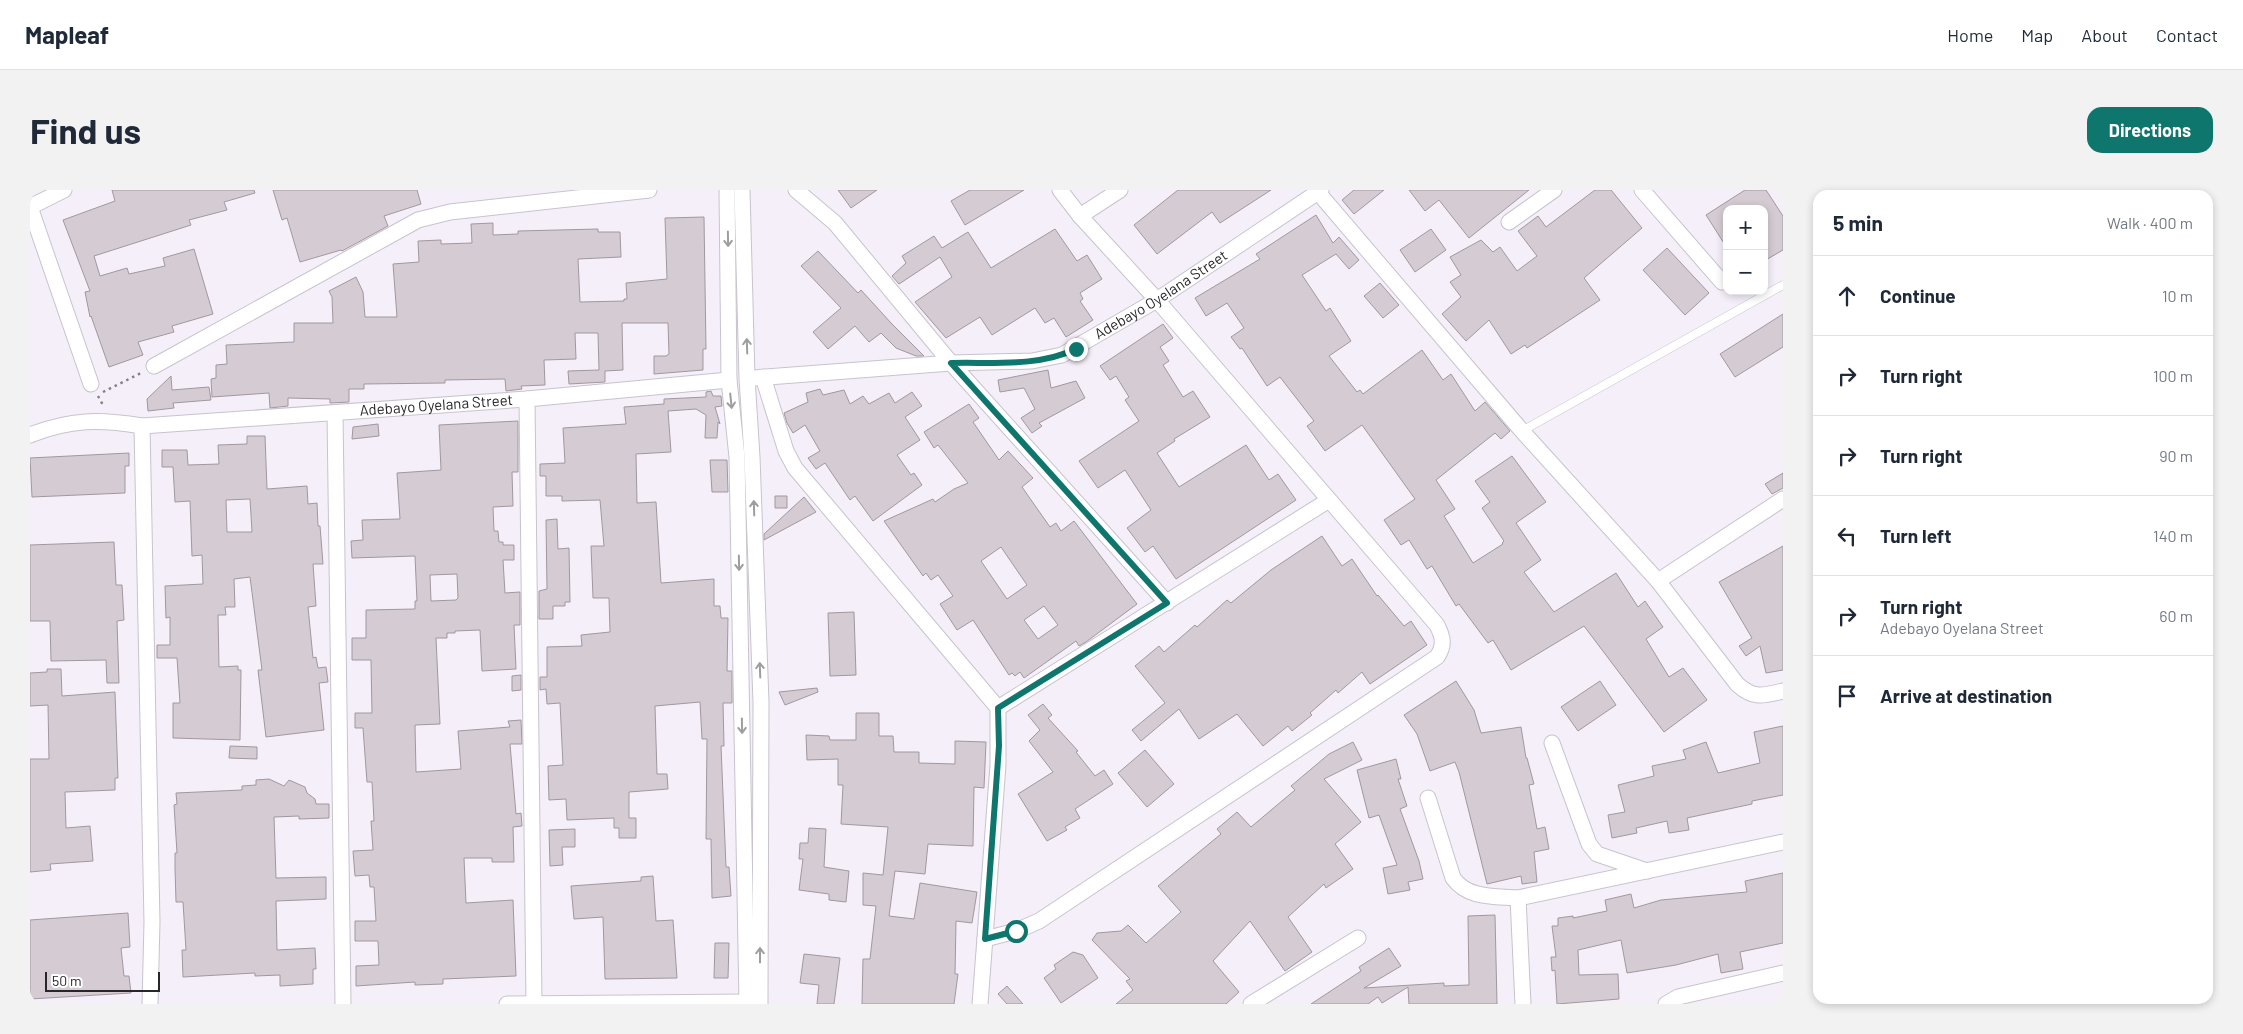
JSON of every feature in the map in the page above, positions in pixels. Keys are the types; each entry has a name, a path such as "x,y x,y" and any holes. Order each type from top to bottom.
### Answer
{"street":[{"path":"64,190 30,207 94,390"},
{"path":"154,366 418,220 450,212 649,190"},
{"path":"727,190 729,380 737,457 743,784 752,1003"},
{"path":"742,190 761,702 752,1003"},
{"path":"796,190 835,223 951,363 1167,603"},
{"path":"985,939 1016,931 1039,921 1437,657 1443,648 1443,636 1437,625 1157,300 1080,216 1060,190"},
{"path":"1080,216 1120,190"},
{"path":"1509,222 1554,190"},
{"path":"1642,190 1722,282"},
{"path":"1318,191 1522,431 1658,582 1746,693 1755,695 1783,691"},
{"name":"Adebayo Oyelana Street","path":"748,378 951,363 1032,361 1062,355 1157,300 1318,191"},
{"path":"763,377 786,451 795,468 998,708 999,746 980,1004"},
{"name":"Adebayo Oyelana Street","path":"30,435 53,426 93,420 142,426 526,399 729,380"},
{"path":"526,399 534,1004"},
{"path":"335,413 343,1004"},
{"path":"142,426 152,912 150,1004"},
{"path":"998,708 1329,500"},
{"path":"1658,582 1783,500"},
{"path":"1552,743 1589,844 1597,854 1648,872"},
{"path":"743,784 760,784"},
{"path":"1428,798 1453,878 1460,887 1470,893 1518,898 1783,842"},
{"path":"1518,898 1523,1004"},
{"path":"1257,1002 1358,938"},
{"path":"1666,1004 1678,996 1783,973"},
{"path":"507,1004 752,1003"}],"lane":[{"path":"1522,431 1783,285"}],"path":[{"path":"112,421 94,390 154,366"}],"building":[{"path":"112,190 254,190 255,193 224,202 227,210 189,220 191,225 94,256 100,276 127,268 129,274 165,266 163,258 194,249 213,314 172,326 174,332 138,342 143,355 109,367 90,317 85,292 90,291 63,220 115,201"},
{"path":"273,190 417,190 421,204 384,216 388,226 342,251 300,262 287,218 282,220"},
{"path":"838,190 877,190 851,208"},
{"path":"970,190 1024,190 965,225 951,201"},
{"path":"1178,190 1271,190 1220,223 1212,212 1157,254 1134,225"},
{"path":"1354,190 1384,190 1354,214 1342,200"},
{"path":"1409,190 1529,190 1469,238 1439,200 1425,211"},
{"path":"1595,190 1611,190 1642,228 1584,278 1600,300 1527,348 1525,345 1511,354 1489,320 1466,341 1442,314 1461,297 1450,282 1461,275 1450,257 1481,240 1493,252 1500,247 1517,271 1537,256 1518,231 1538,216 1546,227"},
{"path":"1745,190 1766,190 1783,216 1783,250 1768,259 1768,205 1723,205 1723,242 1706,215"},
{"path":"1316,215 1333,243 1339,237 1359,260 1349,269 1336,254 1302,275 1326,311 1330,308 1351,341 1329,356 1357,392 1360,390 1363,394 1422,350 1443,380 1451,374 1475,411 1485,402 1510,431 1501,439 1495,433 1436,480 1455,509 1444,516 1473,563 1503,544 1504,541 1482,508 1490,502 1475,481 1512,456 1546,502 1516,523 1541,560 1524,572 1554,612 1616,573 1638,607 1645,601 1663,627 1646,639 1669,677 1683,668 1707,700 1664,732 1584,626 1511,670 1493,640 1488,643 1459,604 1456,606 1432,566 1427,569 1409,540 1401,545 1384,520 1415,499 1362,425 1325,451 1307,426 1314,421 1280,377 1267,386 1242,348 1240,349 1231,337 1244,328 1227,303 1206,316 1195,298 1260,259 1256,254"},
{"path":"704,217 706,349 703,349 703,370 654,374 654,356 666,356 669,354 668,323 622,323 623,370 605,371 605,382 569,384 568,371 599,370 598,333 575,333 576,359 544,360 545,385 521,386 522,389 506,391 505,379 445,380 445,383 364,384 364,389 349,389 349,402 330,403 330,399 288,398 288,406 270,408 269,393 212,397 211,379 216,378 216,365 227,364 226,345 294,342 294,323 333,323 332,297 329,291 356,277 363,292 365,317 397,317 393,264 419,262 418,241 441,240 441,244 472,243 471,224 493,223 493,235 518,234 518,231 598,229 598,232 620,232 621,257 578,259 580,302 624,301 624,299 627,299 626,283 667,279 665,218"},
{"path":"1055,229 1077,261 1087,255 1102,279 1080,293 1083,299 1080,301 1093,320 1066,337 1054,318 1045,323 1035,308 992,335 980,317 946,338 915,302 952,277 940,257 899,284 892,276 906,263 902,256 934,236 942,248 968,232 991,268"},
{"path":"1431,229 1446,250 1415,272 1400,250"},
{"path":"1667,248 1709,293 1685,315 1643,270"},
{"path":"818,251 858,293 861,290 924,356 916,356 896,348 881,333 869,342 855,326 828,349 813,332 841,308 801,266"},
{"path":"1380,283 1399,305 1383,318 1364,296"},
{"path":"1783,314 1783,347 1735,377 1720,354"},
{"path":"1163,324 1173,338 1160,347 1169,361 1163,365 1183,397 1193,391 1210,417 1174,439 1175,441 1157,453 1179,487 1246,445 1269,480 1278,474 1296,500 1176,579 1153,546 1145,552 1127,528 1151,510 1125,470 1098,488 1079,461 1139,421 1125,400 1129,397 1116,376 1110,380 1100,366"},
{"path":"1048,370 1051,388 1076,381 1085,398 1039,423 1042,426 1032,433 1021,418 1035,409 1024,388 1000,392 998,380"},
{"path":"171,376 172,390 209,387 211,400 173,403 174,408 148,411 147,399"},
{"path":"820,389 823,395 844,390 850,404 863,396 869,404 889,393 895,403 912,392 922,406 905,417 920,440 897,455 911,475 914,473 922,485 873,521 855,496 850,500 825,463 816,469 808,458 820,451 805,425 793,433 787,423 784,413 808,402 806,393"},
{"path":"711,391 713,396 721,396 722,406 715,407 720,424 718,422 717,438 705,438 706,415 696,409 668,411 671,452 636,454 637,503 656,502 661,583 714,579 714,606 720,606 721,618 728,618 727,671 732,671 732,703 723,703 724,746 721,746 726,867 729,867 731,896 712,898 711,839 706,839 707,739 702,739 700,702 655,706 657,774 667,774 668,789 629,792 629,818 636,818 636,838 619,838 619,828 614,828 614,818 567,820 566,799 549,800 548,766 563,765 560,703 547,704 546,689 540,690 540,677 547,677 547,647 582,646 581,635 610,632 609,598 593,598 591,546 604,546 600,500 562,501 562,496 546,496 546,476 540,476 540,464 565,463 563,428 626,424 624,407 664,404 664,399 706,397 706,392"},
{"path":"969,404 979,418 973,422 999,460 1008,451 1033,478 1022,487 1050,527 1056,523 1061,531 1074,521 1137,604 1086,642 1079,646 1076,641 1024,678 1020,672 1015,676 1012,673 1009,675 973,620 957,630 940,604 953,596 938,575 931,580 926,573 923,576 884,521 933,499 935,502 954,489 968,483 938,445 934,448 924,432","holes":["1001,547 1027,585 1007,599 981,561","1044,606 1058,625 1038,639 1024,620"]},
{"path":"518,421 518,472 512,472 513,506 493,507 494,531 498,531 499,542 503,542 503,545 514,545 514,560 503,560 505,593 520,592 520,625 514,625 516,669 482,671 480,630 455,631 455,633 447,633 447,638 436,638 440,724 415,725 416,772 461,769 458,731 510,727 508,721 521,720 522,744 510,744 516,814 521,813 522,826 513,827 514,862 492,862 492,858 464,858 466,903 513,900 516,976 443,979 443,984 415,985 415,982 356,986 356,966 379,965 378,941 355,941 355,921 376,921 374,887 370,887 369,875 355,876 353,851 373,850 371,821 374,821 372,782 367,782 363,728 355,728 355,713 372,713 371,660 352,660 352,638 366,638 366,610 415,609 415,601 417,601 415,556 352,558 351,541 363,540 362,520 400,519 397,473 441,470 439,425","holes":["457,574 458,598 456,600 431,601 430,575"]},
{"path":"378,424 379,436 352,439 353,427"},
{"path":"247,436 265,436 267,489 307,486 308,504 317,503 323,564 313,564 316,606 308,607 313,658 316,657 318,668 326,667 328,682 319,683 324,730 266,737 258,670 262,670 250,577 234,579 235,607 225,607 226,615 218,615 219,667 238,666 238,670 241,670 240,740 173,738 173,703 180,703 177,658 157,658 157,645 170,645 170,617 166,618 165,586 203,584 202,555 192,556 190,501 175,502 173,467 162,467 162,450 187,450 188,465 219,464 218,445 247,444","holes":["250,499 252,532 227,532 226,500"]},
{"path":"129,453 129,466 125,466 125,493 32,497 30,458"},
{"path":"710,460 727,460 728,492 712,492"},
{"path":"1783,473 1783,488 1772,494 1765,484"},
{"path":"775,496 787,496 787,508 775,508"},
{"path":"804,497 816,512 764,540 764,534"},
{"path":"557,519 558,549 569,548 570,602 565,602 565,606 553,606 553,619 539,619 539,591 547,589 546,520"},
{"path":"1322,536 1342,566 1352,559 1377,596 1404,626 1411,621 1427,645 1370,684 1362,672 1338,693 1336,690 1310,713 1312,715 1292,731 1288,726 1263,746 1237,714 1199,739 1179,709 1141,741 1132,730 1165,703 1135,666 1159,646 1164,652 1195,625 1197,627 1227,600 1231,603 1271,570"},
{"path":"114,542 116,585 122,585 124,620 117,621 119,683 107,683 106,660 51,661 50,621 30,621 30,545"},
{"path":"1783,546 1783,670 1766,673 1760,646 1746,656 1739,646 1752,638 1719,582"},
{"path":"854,612 856,675 830,676 828,613"},
{"path":"47,669 61,669 62,696 115,692 118,778 115,778 115,790 65,792 66,828 90,826 93,861 50,864 51,870 30,872 30,759 49,759 48,705 30,706 30,673 47,672"},
{"path":"521,675 521,690 512,691 512,676"},
{"path":"1456,681 1474,710 1481,733 1521,727 1526,758 1534,784 1529,785 1537,829 1545,827 1549,849 1534,852 1537,882 1522,884 1521,876 1487,884 1455,762 1430,771 1417,734 1404,715"},
{"path":"1600,681 1616,705 1578,731 1561,707"},
{"path":"817,688 818,692 785,705 779,692"},
{"path":"1043,704 1052,715 1048,718 1078,751 1076,752 1095,776 1104,770 1113,784 1075,809 1080,818 1065,827 1067,830 1047,841 1018,794 1053,772 1029,741 1040,730 1028,715"},
{"path":"856,713 879,713 879,736 893,736 894,752 919,752 919,763 955,764 955,741 986,742 984,788 974,787 973,846 928,844 925,874 895,871 889,916 914,919 920,883 977,892 972,923 956,921 955,974 958,974 954,1004 862,1004 863,959 870,959 876,906 863,905 863,873 883,875 888,827 841,824 843,785 838,785 838,759 807,760 806,735 829,736 830,740 856,740"},
{"path":"1783,726 1783,795 1752,801 1752,804 1687,818 1689,830 1669,833 1667,821 1636,828 1637,833 1612,838 1608,815 1625,812 1618,785 1654,776 1652,766 1686,759 1683,750 1706,742 1718,773 1760,763 1754,732"},
{"path":"1353,742 1362,760 1324,779 1361,822 1335,844 1353,869 1326,888 1324,884 1288,917 1312,952 1285,971 1250,921 1213,961 1239,992 1226,1004 1116,1004 1133,990 1126,981 1130,979 1092,940 1097,933 1121,931 1128,925 1146,943 1181,912 1158,886 1221,834 1217,829 1237,812 1251,827 1295,790 1291,786 1329,754"},
{"path":"230,746 257,747 257,759 229,758"},
{"path":"1145,750 1174,784 1147,807 1118,773"},
{"path":"1396,759 1401,779 1398,779 1407,806 1400,809 1419,861 1423,879 1408,882 1410,890 1388,894 1383,868 1397,865 1379,815 1369,818 1357,770"},
{"path":"269,779 284,786 289,780 305,787 307,793 315,799 316,804 329,804 329,818 299,819 299,816 274,817 276,878 326,877 326,899 276,901 277,950 315,948 316,969 313,969 313,984 280,986 280,975 255,976 255,973 183,977 182,950 186,950 183,902 176,902 175,853 177,853 174,805 177,804 176,793 242,790 242,786 256,785 256,780"},
{"path":"809,828 826,829 824,867 849,871 846,902 829,900 829,894 799,890 803,859 799,859 800,843 808,843"},
{"path":"575,829 575,847 562,847 563,865 550,866 549,830"},
{"path":"1783,873 1783,943 1740,952 1743,969 1721,973 1718,954 1676,965 1627,973 1621,940 1578,950 1579,975 1618,974 1619,999 1557,1004 1555,970 1552,971 1551,957 1556,957 1552,926 1558,926 1558,918 1573,916 1573,918 1607,911 1605,900 1631,894 1634,908 1661,900 1747,892 1745,881"},
{"path":"653,876 656,921 673,920 677,978 605,979 603,917 574,919 571,886 641,881 641,877"},
{"path":"128,913 130,947 121,948 124,976 129,976 131,993 30,999 30,920"},
{"path":"1495,915 1497,1004 1409,1004 1408,987 1382,1003 1378,997 1368,1004 1311,1004 1361,971 1359,967 1389,948 1401,966 1364,988 1444,983 1444,986 1469,985 1468,916"},
{"path":"715,943 729,943 728,978 714,978"},
{"path":"1073,952 1083,955 1098,978 1061,1003 1044,978 1056,969 1054,965"},
{"path":"804,954 840,958 834,1004 817,1004 819,985 800,983"},
{"path":"1007,986 1023,1004 1007,1004 998,994"}],"route":[{"path":"1016,931 985,939 999,746 998,708 1167,603 951,363 1045,360 1076,349"}]}
